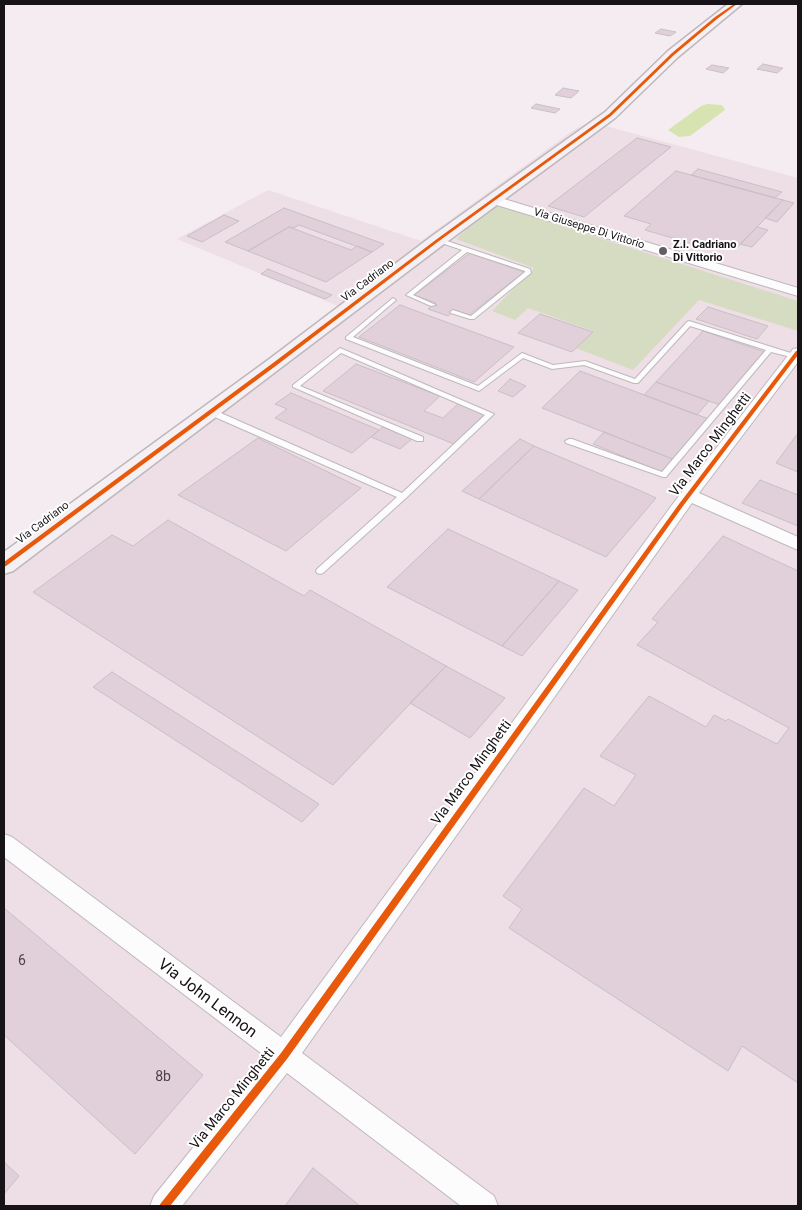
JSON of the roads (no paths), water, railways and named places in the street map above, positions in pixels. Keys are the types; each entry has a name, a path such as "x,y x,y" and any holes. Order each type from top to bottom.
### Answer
{"street":[{"name":"Via Cadriano","path":"4,565 438,240 610,115 673,54 736,4"},
{"name":"Via Giuseppe Di Vittorio","path":"494,200 798,292"},
{"name":"Via Marco Minghetti","path":"164,1206 284,1056 688,495 797,354"},
{"path":"688,495 798,544"},
{"name":"Via John Lennon","path":"4,844 484,1206"}],"lane":[{"path":"438,240 526,269 528,272 472,318 452,312"},
{"path":"433,305 409,294 466,250"},
{"path":"394,300 348,338 479,389 522,354 552,367 585,364 636,382 688,323 770,349 797,354"},
{"path":"569,441 663,475 770,349"},
{"path":"320,571 490,414 340,350 295,386 420,438"},
{"path":"210,412 403,496"}],"place":[{"name":"Z.I. Cadriano Di Vittorio","path":"663,251"}]}
